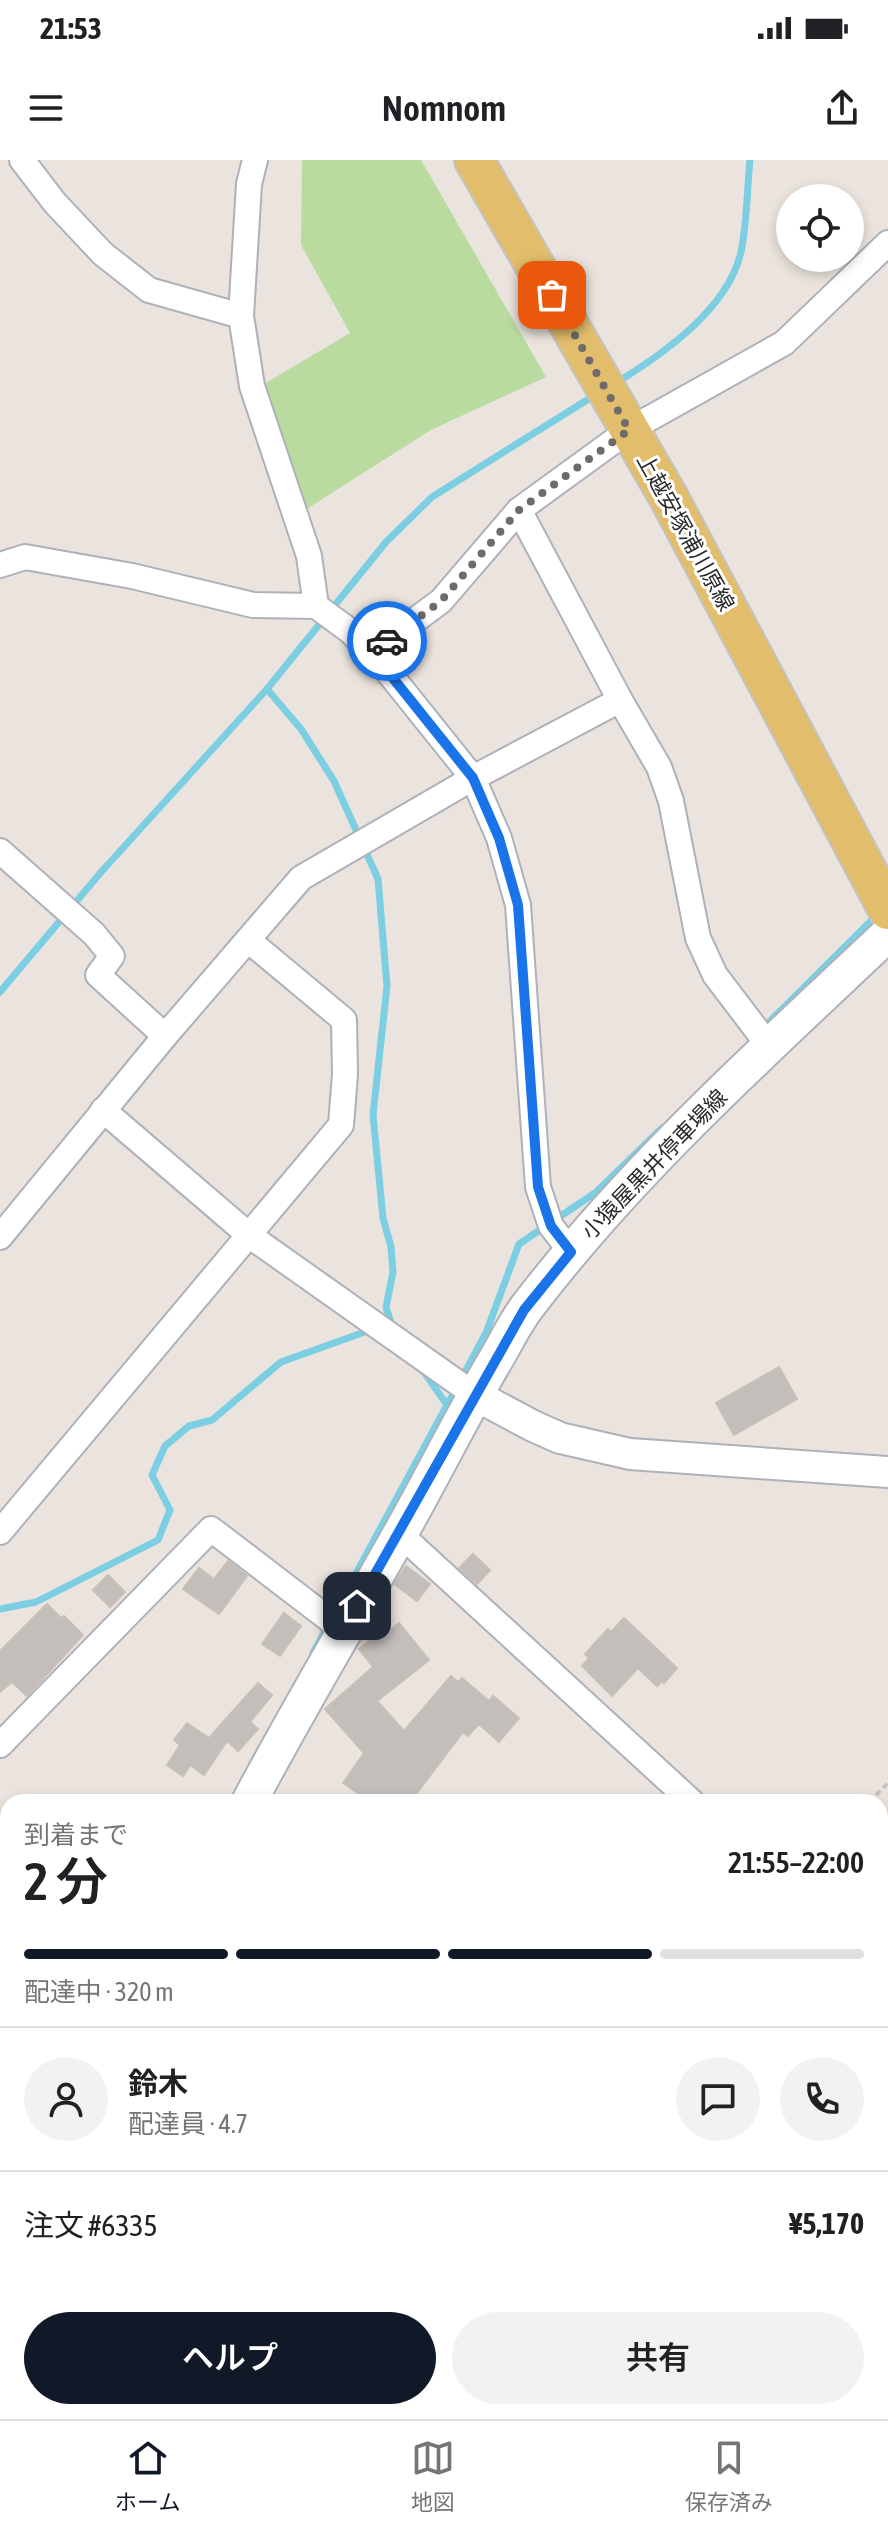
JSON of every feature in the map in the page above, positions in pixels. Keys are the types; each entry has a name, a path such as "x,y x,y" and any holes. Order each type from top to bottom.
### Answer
{"main road":[{"name":"上越安塚浦川原線","path":"474,160 676,512 888,910"},
{"name":"小猿屋黒井停車場線","path":"253,1794 524,1310 620,1196 769,1046 888,934"}],"street":[{"path":"22,160 55,203 103,254 149,290 241,316"},
{"path":"255,160 249,184 241,316 252,386 309,556 316,606"},
{"path":"372,652 441,601 519,510 629,430 784,343 888,243"},
{"path":"519,510 659,767 671,801 698,938 715,975 769,1046"},
{"path":"0,565 25,557 132,576 253,605 316,606 372,652 473,778 499,838 518,905 538,1187 551,1226 571,1252"},
{"path":"0,1237 165,1036 301,878 473,778 620,700"},
{"path":"0,851 94,934 112,956 98,975 165,1036"},
{"path":"0,1532 341,1125 345,1074 344,1020 248,940"},
{"path":"103,1110 250,1236 475,1395 533,1426 560,1438 630,1454 888,1472"},
{"path":"0,1745 211,1529 343,1630"},
{"path":"400,1534 683,1794"}],"green space":[{"path":"302,160 421,160 546,377 431,430 305,510 264,384 350,333 301,245"}],"building":[{"path":"779,1367 797,1399 734,1435 716,1403"},
{"path":"473,1554 490,1570 477,1584 459,1568"},
{"path":"228,1561 247,1576 219,1614 183,1589 199,1568 214,1579"},
{"path":"406,1566 430,1584 417,1601 394,1584"},
{"path":"108,1575 125,1592 110,1607 93,1590"},
{"path":"47,1604 83,1635 27,1696 12,1682 0,1692 0,1651"},
{"path":"284,1613 301,1626 280,1656 262,1644"},
{"path":"624,1618 677,1668 664,1683 662,1681 657,1686 638,1668 612,1696 582,1666 589,1658 585,1654 608,1629 611,1632"},
{"path":"399,1623 429,1660 377,1701 404,1731 451,1676 458,1682 462,1678 489,1701 493,1696 519,1718 499,1742 479,1724 468,1736 463,1732 416,1794 359,1794 343,1783 364,1753 325,1709 373,1667 359,1649 382,1631 385,1635"},
{"path":"258,1683 272,1695 250,1722 258,1729 238,1751 227,1741 204,1775 190,1765 183,1776 167,1765 180,1745 174,1740 187,1723 209,1738"}],"waterway":[{"path":"616,383 673,344 723,292 741,252 750,160"},
{"path":"0,992 102,871 267,689 386,542 432,497 595,395"},
{"path":"267,689 301,729 334,781 378,879 387,986 373,1115 383,1218 391,1247 393,1272 386,1307 392,1326"},
{"path":"762,1029 878,914"},
{"path":"313,1653 486,1333 519,1244 595,1193 662,1128"},
{"path":"0,1609 36,1602 158,1540 170,1510 152,1475 165,1446 189,1426 212,1420 281,1362 373,1329"},
{"path":"422,1369 447,1405"}],"way so far":[{"path":"387,641 441,601 519,510 629,430 552,295"}],"route":[{"path":"357,1606 524,1310 571,1252 551,1226 538,1187 518,905 499,838 473,778 372,652 387,641"}]}
